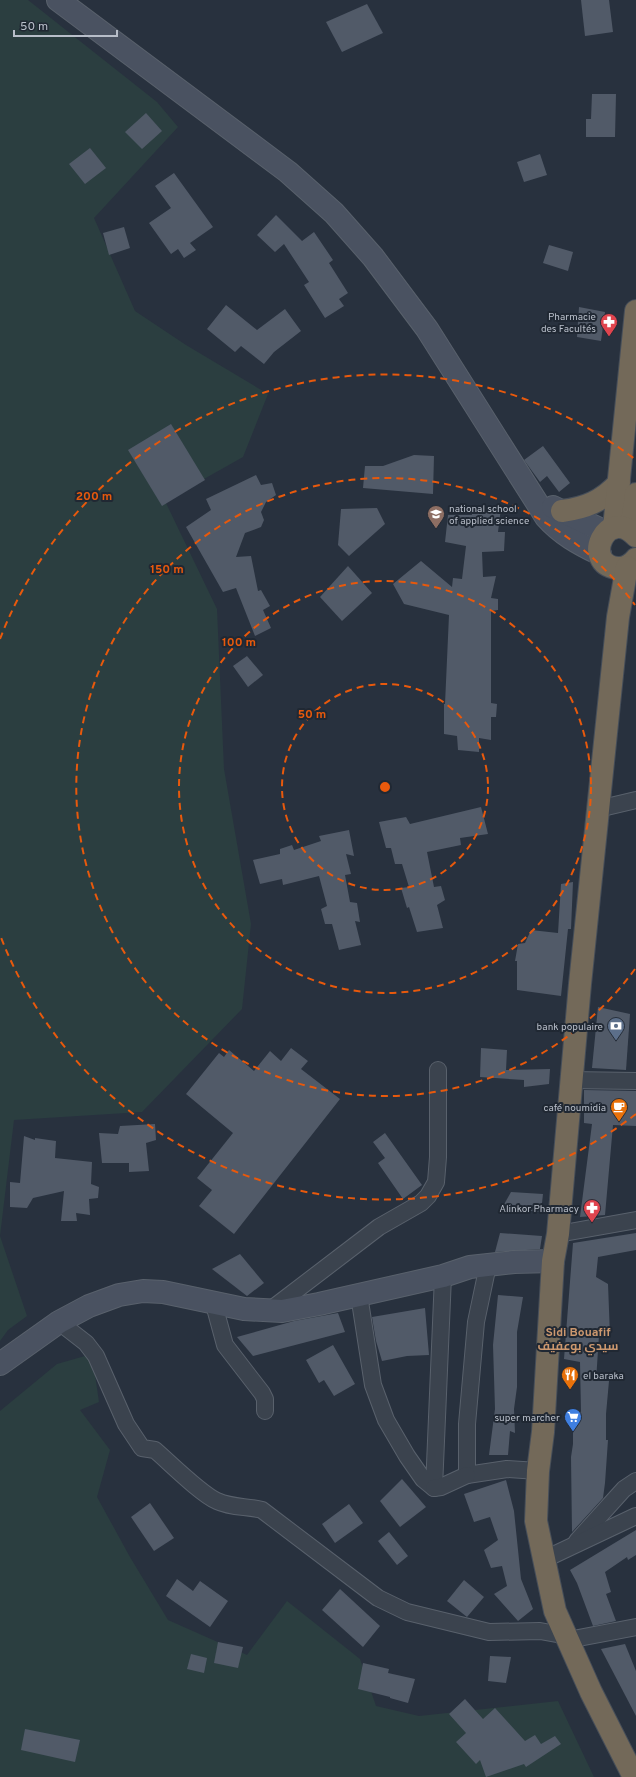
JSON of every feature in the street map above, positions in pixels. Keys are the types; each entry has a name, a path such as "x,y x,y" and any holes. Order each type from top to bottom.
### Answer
{"highway":[{"path":"634,1777 591,1692 555,1610 536,1522 538,1471 543,1432 553,1261 558,1234 571,1080 622,570 600,542 622,532 627,488 636,312"},
{"path":"562,511 578,509 594,504 608,495 627,488"}],"street":[{"path":"58,0 288,172 334,213 373,257 427,329 546,517 557,530 622,570"},
{"path":"534,498 562,511 622,532"},
{"path":"598,809 636,800"},
{"path":"269,1311 379,1227 421,1203 428,1196 436,1182 438,1157 438,1070"},
{"path":"571,1080 636,1081"},
{"path":"558,1234 636,1220"},
{"path":"0,1364 59,1322 89,1306 119,1296 143,1291 164,1292 213,1301 244,1309 282,1311 443,1276 470,1267 553,1261"},
{"path":"467,1475 467,1424 476,1322 488,1265"},
{"path":"434,1488 443,1276"},
{"path":"359,1295 372,1385 386,1420 423,1479 434,1488 441,1487 467,1475 507,1469 538,1471"},
{"path":"213,1301 225,1345 262,1393 265,1399 265,1411"},
{"path":"59,1322 86,1343 96,1356 126,1424 142,1448 155,1450 216,1501 239,1508 253,1508 262,1510 378,1598 407,1612 490,1632 540,1631 562,1635 568,1640 636,1627"},
{"path":"572,1547 624,1489 636,1481"},
{"path":"544,1559 636,1516"}],"shaded area":[{"path":"0,0 28,0 157,102 178,127 94,218 135,311 186,345 268,394 243,457 165,501 217,609 224,769 251,924 242,1009 142,1112 14,1120 0,1236"},
{"path":"0,1236 27,1316 8,1330 0,1341"},
{"path":"92,1354 99,1402 80,1410 110,1450 97,1497 130,1557 168,1620 247,1655 287,1601 360,1659 376,1706 419,1716 558,1701 594,1777 0,1777 0,1411 57,1364"}],"building":[{"path":"581,0 609,0 613,32 585,36"},
{"path":"367,4 383,33 342,52 326,22"},
{"path":"592,94 616,94 615,137 586,137 586,119 591,119"},
{"path":"146,113 162,131 142,149 125,132"},
{"path":"90,148 106,168 85,184 69,164"},
{"path":"540,154 547,175 524,182 517,162"},
{"path":"174,173 213,227 190,243 196,250 184,258 178,249 171,254 149,223 171,208 155,186"},
{"path":"276,215 302,241 314,232 333,260 329,263 348,293 339,299 344,306 325,318 304,285 309,282 284,244 275,252 257,235"},
{"path":"124,227 130,248 109,255 103,233"},
{"path":"549,245 573,252 568,271 543,263"},
{"path":"226,305 257,330 285,309 301,331 274,352 264,364 241,346 235,352 207,329"},
{"path":"579,307 605,312 601,341 577,337"},
{"path":"171,424 205,480 162,506 128,450"},
{"path":"543,446 570,483 559,492 547,476 540,482 524,460"},
{"path":"414,455 434,456 433,494 363,488 365,466 383,466"},
{"path":"256,475 261,485 272,483 276,495 266,502 261,512 264,520 261,527 245,533 236,557 251,556 258,591 261,590 270,606 263,610 271,628 255,636 236,588 223,592 186,527 211,510 206,499"},
{"path":"377,508 385,524 349,556 338,545 341,509"},
{"path":"471,508 501,508 498,532 505,532 504,551 482,552 483,577 496,576 491,598 498,599 498,610 491,611 491,703 497,704 496,717 491,717 491,740 479,738 479,752 458,750 457,736 444,734 444,704 449,615 404,604 393,584 421,561 452,587 453,578 462,579 466,546 445,542 448,515 472,515"},
{"path":"348,566 372,593 342,621 320,597"},
{"path":"247,656 263,675 248,687 233,666"},
{"path":"481,807 488,834 460,838 461,845 427,852 434,887 441,886 445,900 437,905 443,928 417,932 401,888 409,887 402,864 395,864 391,848 386,848 379,822 406,817 410,824"},
{"path":"349,830 354,856 346,854 351,874 345,875 350,902 357,903 360,922 355,921 361,945 339,950 332,924 325,924 321,909 327,906 319,876 283,885 282,879 260,884 253,860 280,854 280,849 292,845 294,850 321,841 319,836"},
{"path":"573,882 571,929 568,929 561,996 517,990 517,961 515,961 518,944 525,943 531,930 558,933 561,884"},
{"path":"598,1007 630,1014 626,1070 592,1068"},
{"path":"291,1048 308,1061 301,1069 340,1099 234,1234 199,1206 212,1190 197,1178 233,1133 186,1094 219,1053 224,1057 229,1050 254,1071 270,1051 281,1061"},
{"path":"481,1048 507,1050 506,1070 550,1069 549,1084 524,1087 524,1080 480,1077"},
{"path":"584,1090 636,1091 636,1126 613,1125 605,1215 580,1217 592,1124 584,1123"},
{"path":"155,1124 156,1140 146,1143 149,1171 129,1172 129,1163 102,1163 99,1133 118,1134 120,1126"},
{"path":"385,1133 422,1185 403,1199 378,1163 385,1158 373,1142"},
{"path":"24,1136 35,1140 35,1138 56,1141 55,1158 92,1162 91,1184 99,1187 98,1198 89,1199 90,1215 76,1213 77,1221 61,1221 64,1191 33,1198 27,1208 10,1207 10,1182 20,1183"},
{"path":"511,1192 543,1194 541,1212 502,1208"},
{"path":"500,1233 542,1236 540,1249 495,1252"},
{"path":"636,1233 636,1250 598,1257 596,1277 608,1284 610,1336 599,1335 596,1381 609,1381 606,1414 606,1440 608,1440 605,1483 603,1498 572,1532 571,1457 573,1444 573,1410 581,1412 580,1362 564,1359 573,1243"},
{"path":"240,1254 264,1283 247,1296 212,1269"},
{"path":"498,1295 523,1297 517,1332 517,1387 514,1409 515,1433 510,1431 508,1455 489,1455 495,1409 493,1345"},
{"path":"425,1308 429,1355 407,1356 382,1361 376,1341 372,1317"},
{"path":"338,1313 345,1332 253,1356 237,1337 294,1321"},
{"path":"333,1345 355,1384 334,1396 324,1380 319,1383 306,1360"},
{"path":"402,1479 426,1507 400,1527 380,1501"},
{"path":"506,1480 514,1511 521,1579 533,1609 518,1621 494,1594 507,1586 502,1566 491,1568 484,1550 498,1540 490,1517 474,1522 464,1494"},
{"path":"150,1503 174,1538 154,1551 131,1517"},
{"path":"349,1504 363,1523 335,1543 322,1524"},
{"path":"636,1530 636,1555 628,1560 627,1557 605,1572 611,1592 606,1594 616,1621 593,1626 577,1583 570,1570"},
{"path":"389,1532 408,1556 397,1565 378,1541"},
{"path":"177,1579 193,1591 200,1581 228,1601 210,1627 166,1596"},
{"path":"464,1580 484,1597 467,1617 447,1601"},
{"path":"340,1589 380,1626 363,1647 322,1610"},
{"path":"218,1642 243,1647 238,1668 214,1663"},
{"path":"625,1644 636,1671 636,1716 601,1649"},
{"path":"191,1654 207,1658 204,1673 187,1669"},
{"path":"490,1656 511,1657 506,1683 488,1681"},
{"path":"363,1663 389,1669 388,1673 415,1679 408,1703 358,1689"},
{"path":"465,1699 483,1719 495,1708 525,1741 535,1735 541,1744 555,1736 561,1744 526,1767 524,1764 486,1777 480,1760 476,1764 456,1742 466,1733 449,1714"},
{"path":"25,1729 80,1740 75,1762 21,1750"}],"place":[{"name":"Pharmacie des Facultés","path":"609,337"},
{"name":"national school of applied science","path":"436,529"},
{"name":"bank populaire","path":"616,1041"},
{"name":"café noumidia","path":"619,1122"},
{"name":"Alinkor Pharmacy","path":"592,1223"},
{"name":"el baraka","path":"570,1390"},
{"name":"super marcher","path":"573,1432"}],"district":[{"name":"Sidi Bouafif سيدي بوعفيف","path":"578,1339"}]}
